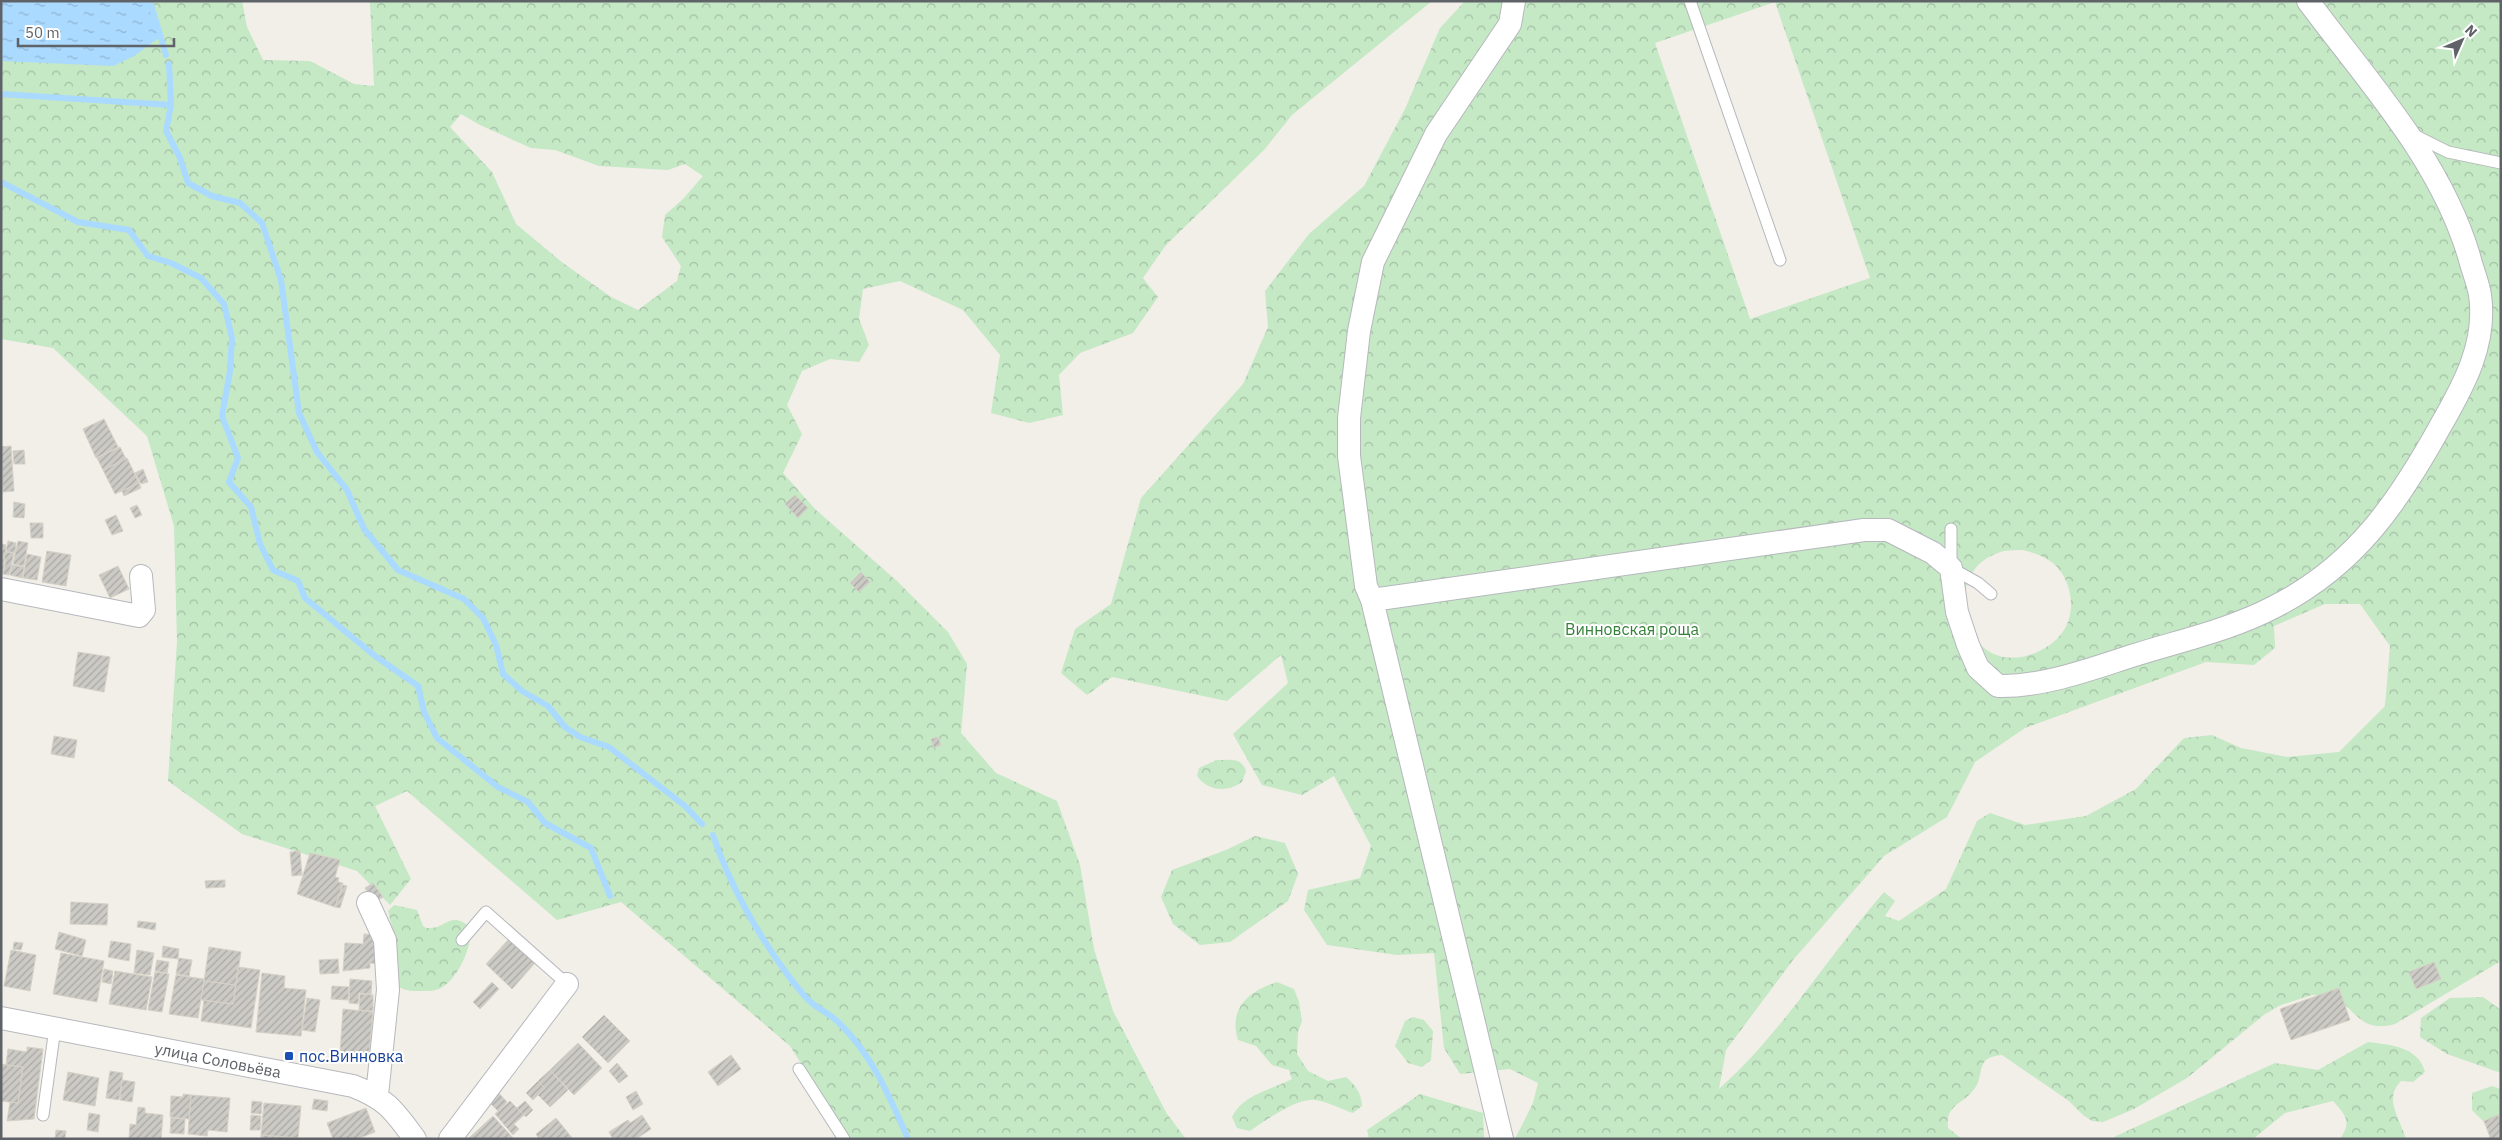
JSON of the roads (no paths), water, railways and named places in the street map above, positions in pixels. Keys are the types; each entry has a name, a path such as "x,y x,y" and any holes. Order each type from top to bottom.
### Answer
{"street":[{"path":"1502,1139 1372,600 1366,586 1349,456 1349,437 1359,331 1373,262 1436,134 1510,24 1514,1"},
{"path":"1372,600 1864,530 1888,530 1933,553 1951,568 1957,612 1978,668 1998,686 2020,686 2083,671 2214,630 2272,608 2313,585 2352,552 2381,520 2424,455 2464,385 2478,347 2481,320 2480,294 2463,237 2450,206 2410,134 2308,1"},
{"path":"1,589 139,616 144,610 141,576"},
{"path":"368,902 385,940 388,990 377,1095"},
{"path":"450,1139 567,984"},
{"name":"улица Соловьёва","path":"1,1018 353,1086 377,1095 395,1112 415,1139"}],"lane":[{"path":"1690,1 1780,260"},
{"path":"2410,134 2448,152 2501,163"},
{"path":"1951,529 1951,568 1978,583 1991,594"},
{"path":"462,940 486,912 567,984"},
{"path":"43,1115 55,1028"},
{"path":"799,1069 844,1139"}],"water":[{"path":"1,1 152,1 160,37 134,56 113,66 1,61"}],"waterway":[{"path":"150,1 166,55"},
{"path":"169,64 171,105 166,131 180,158 188,183 212,196 240,203 262,223 281,280 299,413 317,452 347,490 364,529 398,570 464,599 483,618 496,645 503,674 522,691 548,706 565,727 580,737 609,747 685,806 702,824"},
{"path":"1,94 171,105"},
{"path":"1,182 78,222 129,230 148,256 171,263 201,278 224,304 232,338 230,371 222,416 238,458 229,482 251,507 260,544 273,570 298,581 305,598 375,656 418,686 424,712 437,738 498,787 528,802 545,823 591,848 610,896"},
{"path":"713,835 727,872 756,928 804,996 838,1022 860,1047 879,1076 908,1139"}],"place":[{"name":"пос.Винновка","path":"289,1056"}],"park label":[{"name":"Винновская роща","path":"1632,629"}]}
